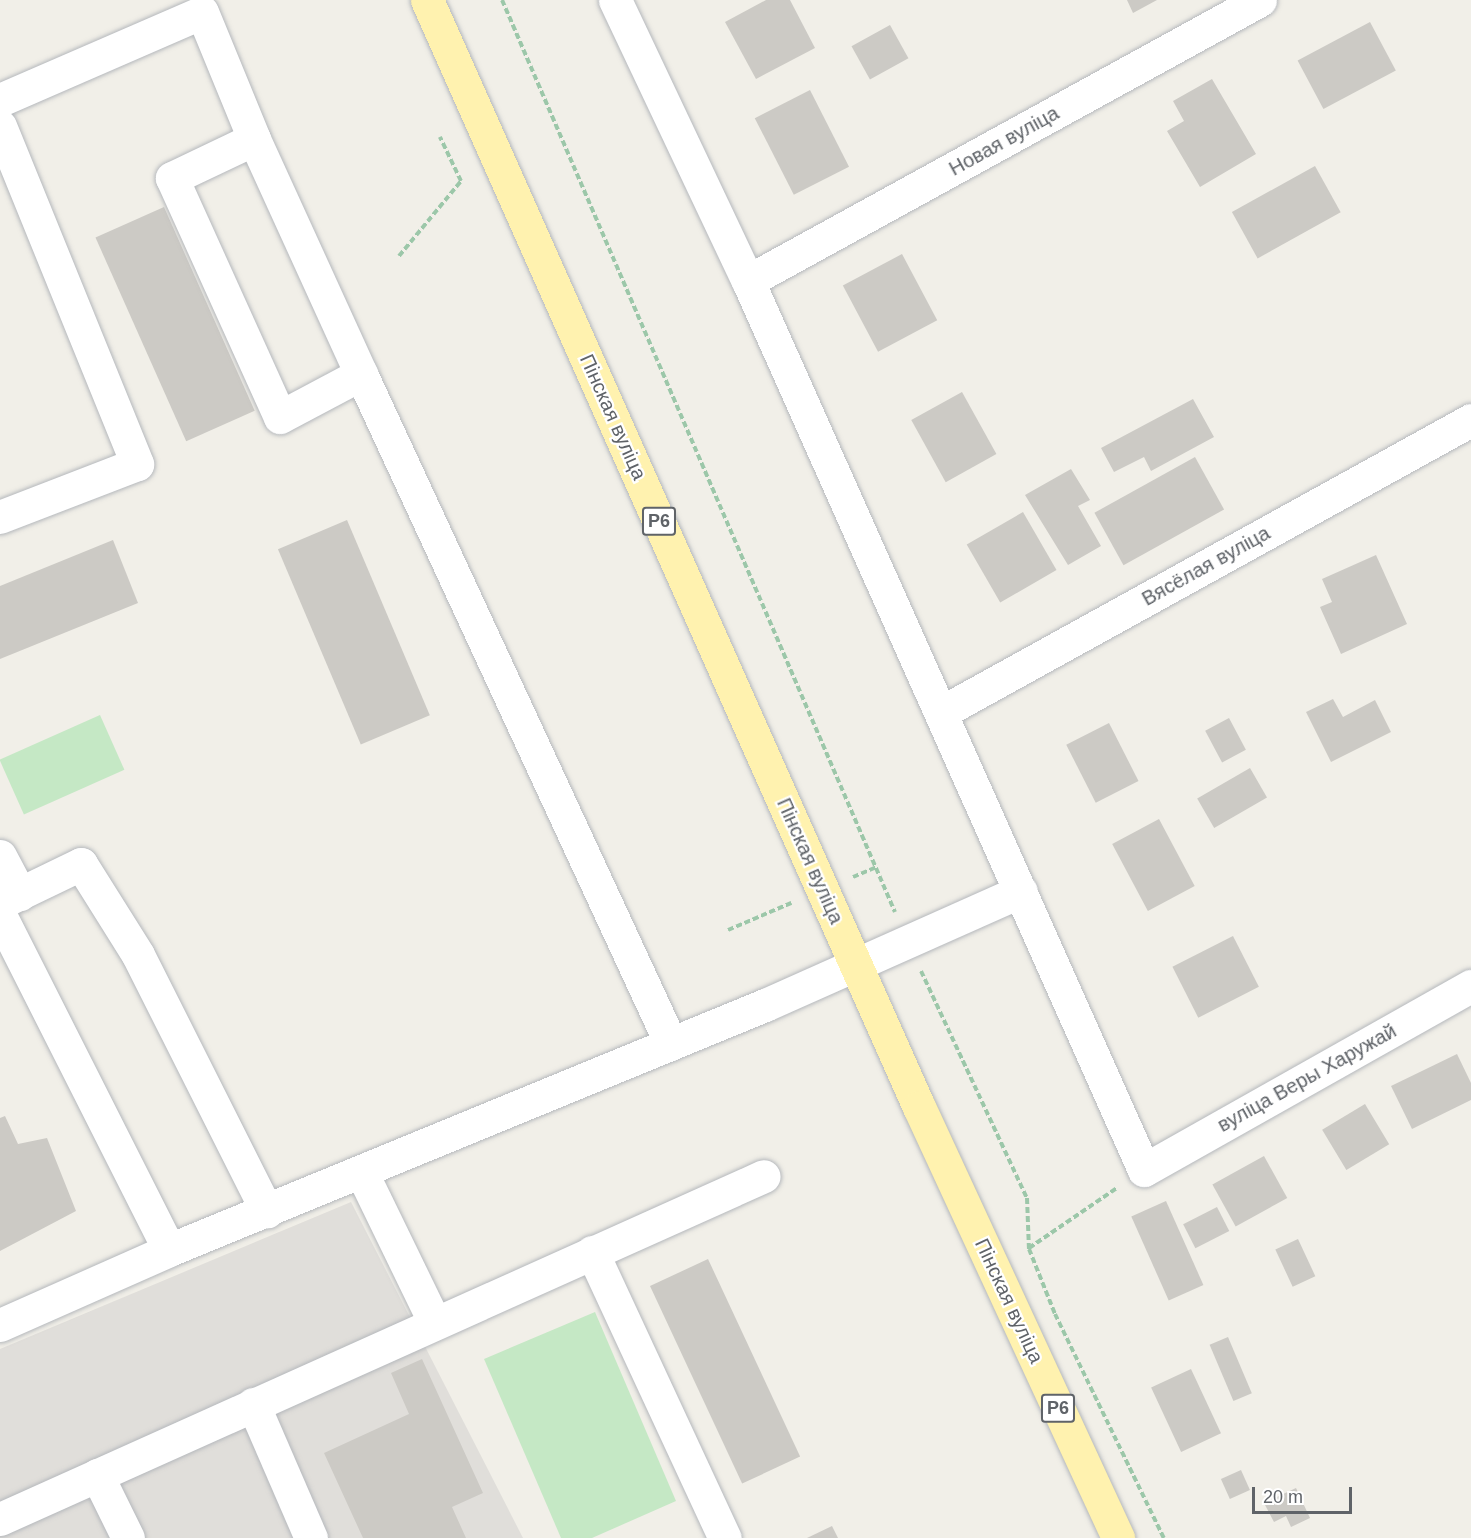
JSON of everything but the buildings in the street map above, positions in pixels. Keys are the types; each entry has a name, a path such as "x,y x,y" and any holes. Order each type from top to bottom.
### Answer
{"main road":[{"name":"Пінская вуліца","path":"427,0 856,966 1118,1538"}],"street":[{"path":"615,0 748,281 942,712 1144,1170"},
{"name":"Новая вуліца","path":"748,281 1260,0"},
{"path":"0,100 202,12 254,139 671,1044"},
{"path":"0,126 136,464 0,517"},
{"path":"254,139 172,178 280,417 361,374"},
{"name":"Вясёлая вуліца","path":"942,712 1471,420"},
{"path":"0,856 7,904 169,1250"},
{"path":"7,904 81,864 138,955 267,1211"},
{"path":"0,1325 169,1250 362,1173 856,966 1021,891"},
{"name":"вуліца Веры Харужай","path":"1144,1170 1471,986"},
{"path":"362,1173 434,1321"},
{"path":"0,1519 434,1321 764,1176"},
{"path":"592,1252 725,1538"},
{"path":"253,1404 311,1538"},
{"path":"97,1475 128,1538"}],"path":[{"path":"502,0 908,942 1027,1198 1029,1249 1164,1538"},
{"path":"399,256 460,181 440,137"},
{"path":"1029,1249 1144,1170"}],"shaded area":[{"path":"351,1202 523,1538 0,1538 0,1349"}],"green space":[{"path":"100,715 124,770 24,815 0,760"},
{"path":"595,1312 676,1501 592,1538 561,1538 484,1359"}]}
